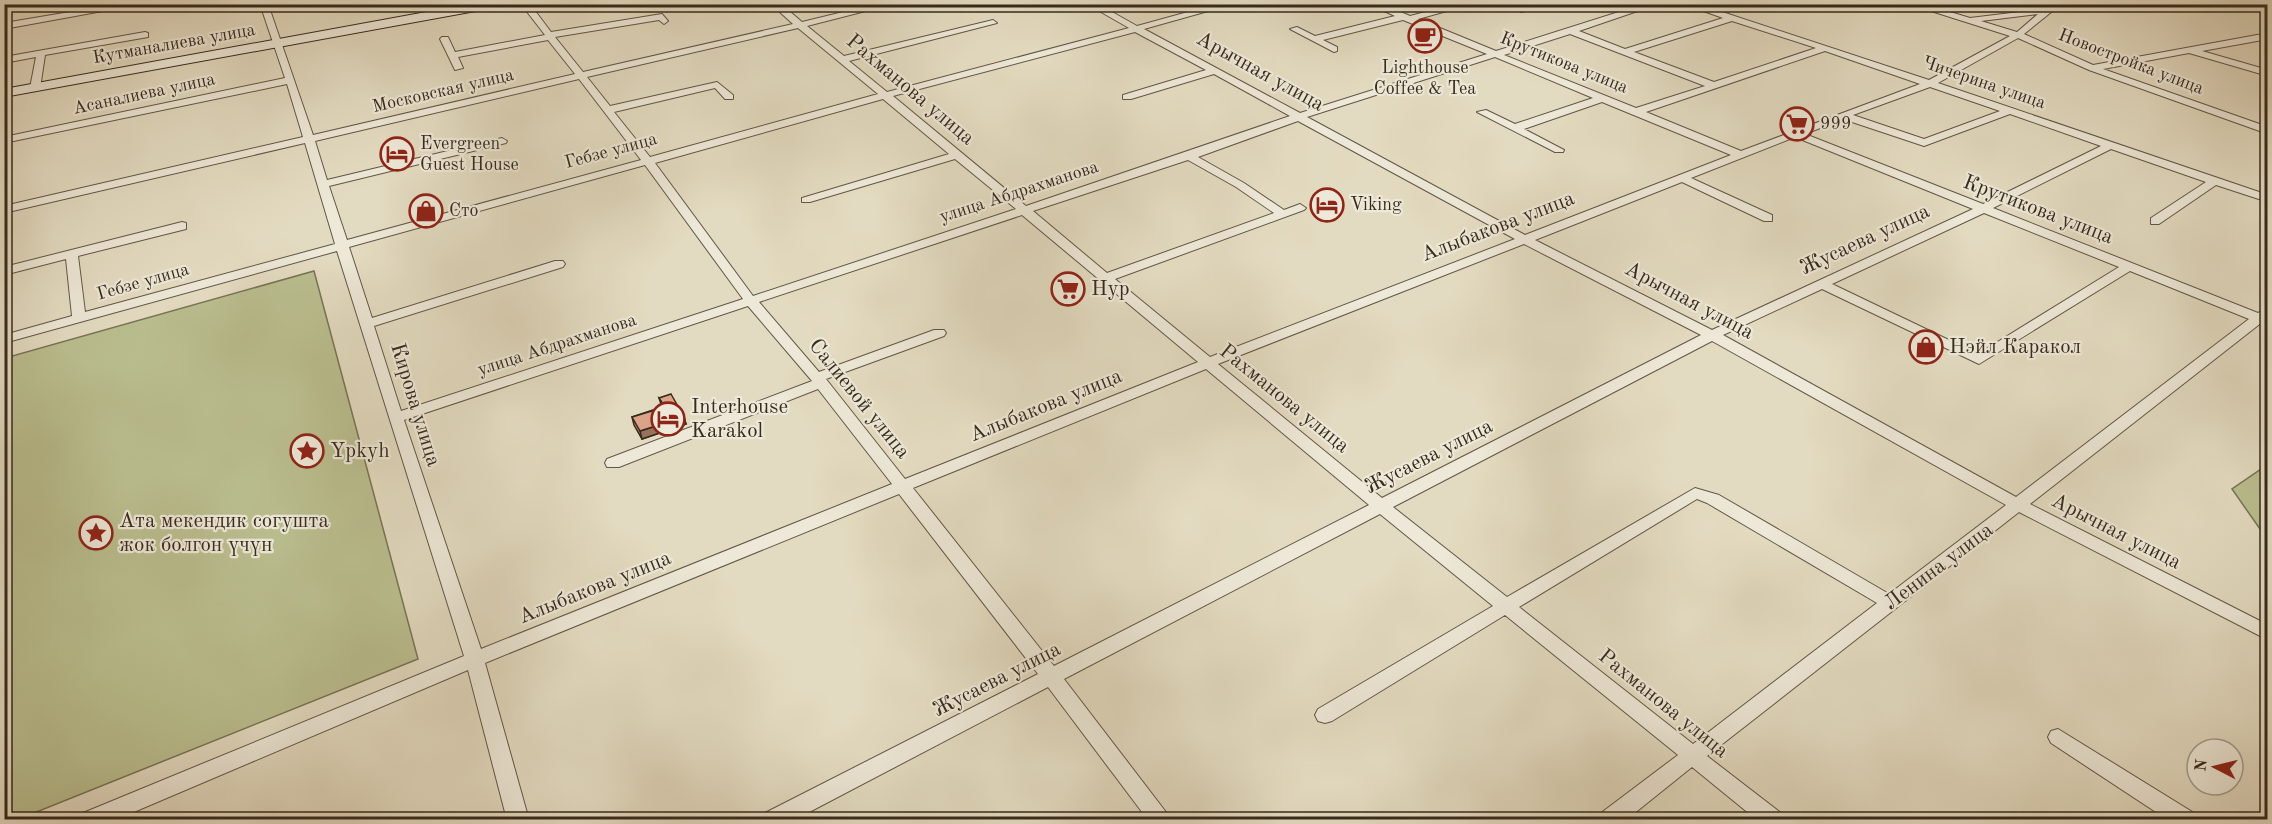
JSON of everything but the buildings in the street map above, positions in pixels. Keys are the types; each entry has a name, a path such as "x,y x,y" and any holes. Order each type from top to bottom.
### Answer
{"street":[{"path":"4,26 137,4"},
{"name":"Кирова улица","path":"264,4 279,44 396,418 475,659 518,819"},
{"name":"Кутманалиева улица","path":"4,93 492,4"},
{"name":"Салиевой улица","path":"525,4 647,160 750,300 819,380 1161,819"},
{"name":"Рахманова улица","path":"775,4 882,96 1381,506 1773,819"},
{"name":"Московская улица","path":"4,210 889,4"},
{"name":"Гебзе улица","path":"4,339 647,160 1229,4"},
{"name":"Крутикова улица","path":"1373,4 1741,155"},
{"path":"1315,39 1468,4"},
{"path":"1511,4 1524,10"},
{"name":"улица Абдрахманова","path":"396,418 1189,156 1298,117 1654,4"},
{"name":"Чичерина улица","path":"1688,4 1825,48 2268,199"},
{"name":"Новостройка улица","path":"1913,4 2018,35 2092,68 2268,131"},
{"name":"Алыбакова улица","path":"91,819 475,659 1208,363 1843,115 1929,84 2018,35 2056,4"},
{"path":"2063,4 2112,4"},
{"name":"Арычная улица","path":"1092,5 1524,239 1712,335 2019,505 2268,633"},
{"path":"1969,21 2048,11"},
{"path":"453,55 662,17 664,21"},
{"path":"1627,51 1730,19"},
{"path":"840,60 993,23"},
{"path":"1294,29 1334,49"},
{"path":"1571,30 1712,85"},
{"path":"4,60 145,35"},
{"path":"2092,68 2268,36"},
{"path":"445,39 458,68"},
{"path":"1636,112 1825,48"},
{"path":"2189,50 2268,73"},
{"path":"35,88 41,53"},
{"path":"1127,97 1215,71"},
{"name":"Асаналиева улица","path":"4,140 290,80"},
{"path":"608,110 717,85 729,97"},
{"path":"1515,128 1603,98"},
{"path":"1843,115 1924,143 2010,111"},
{"path":"1482,112 1559,150"},
{"name":"Крутикова улица","path":"1796,134 1982,209 2265,317"},
{"path":"323,184 502,141"},
{"name":"Жусаева улица","path":"773,819 1712,335 1982,209 2110,145"},
{"path":"806,200 956,155"},
{"path":"1189,156 1240,185 1283,214"},
{"path":"1682,178 1768,218"},
{"path":"2156,221 2215,182"},
{"path":"1104,278 1300,208"},
{"path":"4,271 182,226"},
{"path":"72,255 79,318"},
{"path":"368,324 559,264"},
{"path":"1822,284 1979,360 2129,266"},
{"name":"Ленина улица","path":"1609,819 2265,317"},
{"path":"613,463 939,333"},
{"path":"1325,715 1695,493 1713,499 1891,603"},
{"path":"2058,736 2186,819"}],"green space":[{"path":"314,271 418,659 19,819 5,819 5,358"},
{"path":"2267,465 2267,539 2232,489"}],"place":[{"name":"Lighthouse Coffee & Tea","path":"1425,36"},
{"name":"999","path":"1797,124"},
{"name":"Evergreen Guest House","path":"397,154"},
{"name":"Viking","path":"1327,205"},
{"name":"Сто","path":"426,211"},
{"name":"Нур","path":"1068,289"},
{"name":"Нэйл Каракол","path":"1926,347"},
{"name":"Interhouse Karakol","path":"668,419"},
{"name":"Ypkyh","path":"307,451"},
{"name":"Ата мекендик согушта жок болгон үчүн","path":"96,533"}]}
